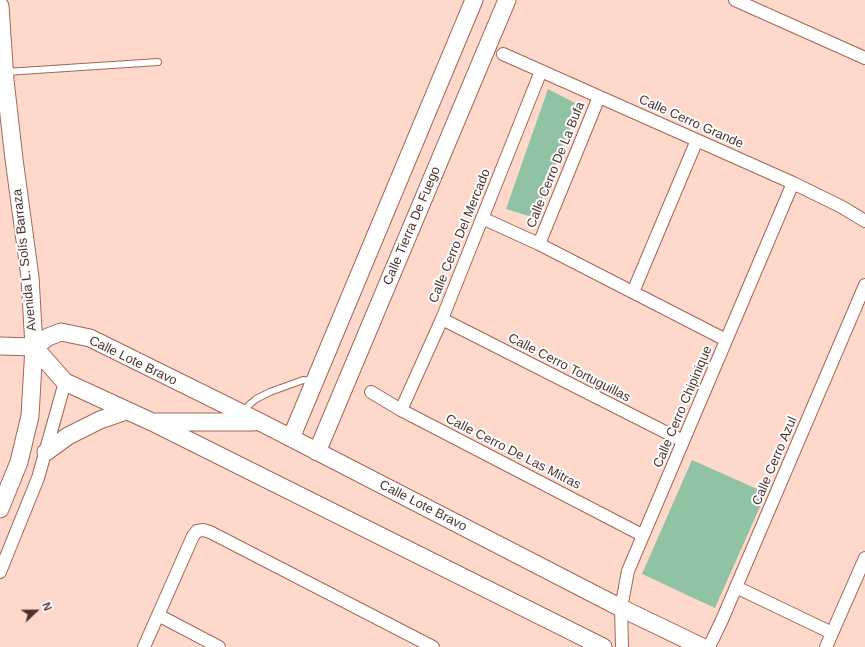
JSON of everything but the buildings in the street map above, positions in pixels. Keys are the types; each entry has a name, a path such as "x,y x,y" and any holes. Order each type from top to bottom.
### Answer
{"main road":[{"path":"291,438 474,0"},
{"name":"Calle Tierra De Fuego","path":"317,452 507,0"},
{"name":"Avenida L. Solís Barraza","path":"0,6 14,159 30,277 34,347 30,416 19,462 0,509"},
{"name":"Calle Lote Bravo","path":"34,347 48,337 61,332 90,338 260,422 621,608 702,647"},
{"path":"0,346 34,347 65,382 152,422 603,647"},
{"path":"46,452 68,436 126,410"},
{"path":"152,422 260,422"}],"street":[{"path":"735,0 865,58"},
{"name":"Calle Cerro Grande","path":"503,54 793,183 865,221"},
{"name":"Calle Cerro Del Mercado","path":"401,410 442,319 541,71"},
{"name":"Calle Cerro De La Bufa","path":"539,244 599,97"},
{"path":"633,292 697,140"},
{"name":"Calle Cerro Chipinique","path":"622,647 621,608 628,571 642,535 793,183"},
{"path":"482,218 539,244 726,340"},
{"name":"Calle Cerro Azul","path":"709,647 722,620 865,285"},
{"name":"Calle Cerro Tortuguillas","path":"442,319 683,441"},
{"path":"0,572 30,500 46,452 65,382"},
{"name":"Calle Cerro De Las Mitras","path":"371,392 401,410 642,535"},
{"path":"144,647 192,536 197,531 203,530 210,532 433,647"},
{"path":"826,647 865,558"},
{"path":"736,587 832,633"},
{"path":"158,615 219,647"}],"lane":[{"path":"5,72 158,62"},
{"path":"242,414 249,405 270,392 303,380 315,382"}],"green space":[{"path":"548,89 579,105 535,218 506,209"},
{"path":"692,460 766,493 715,608 642,574"}]}
